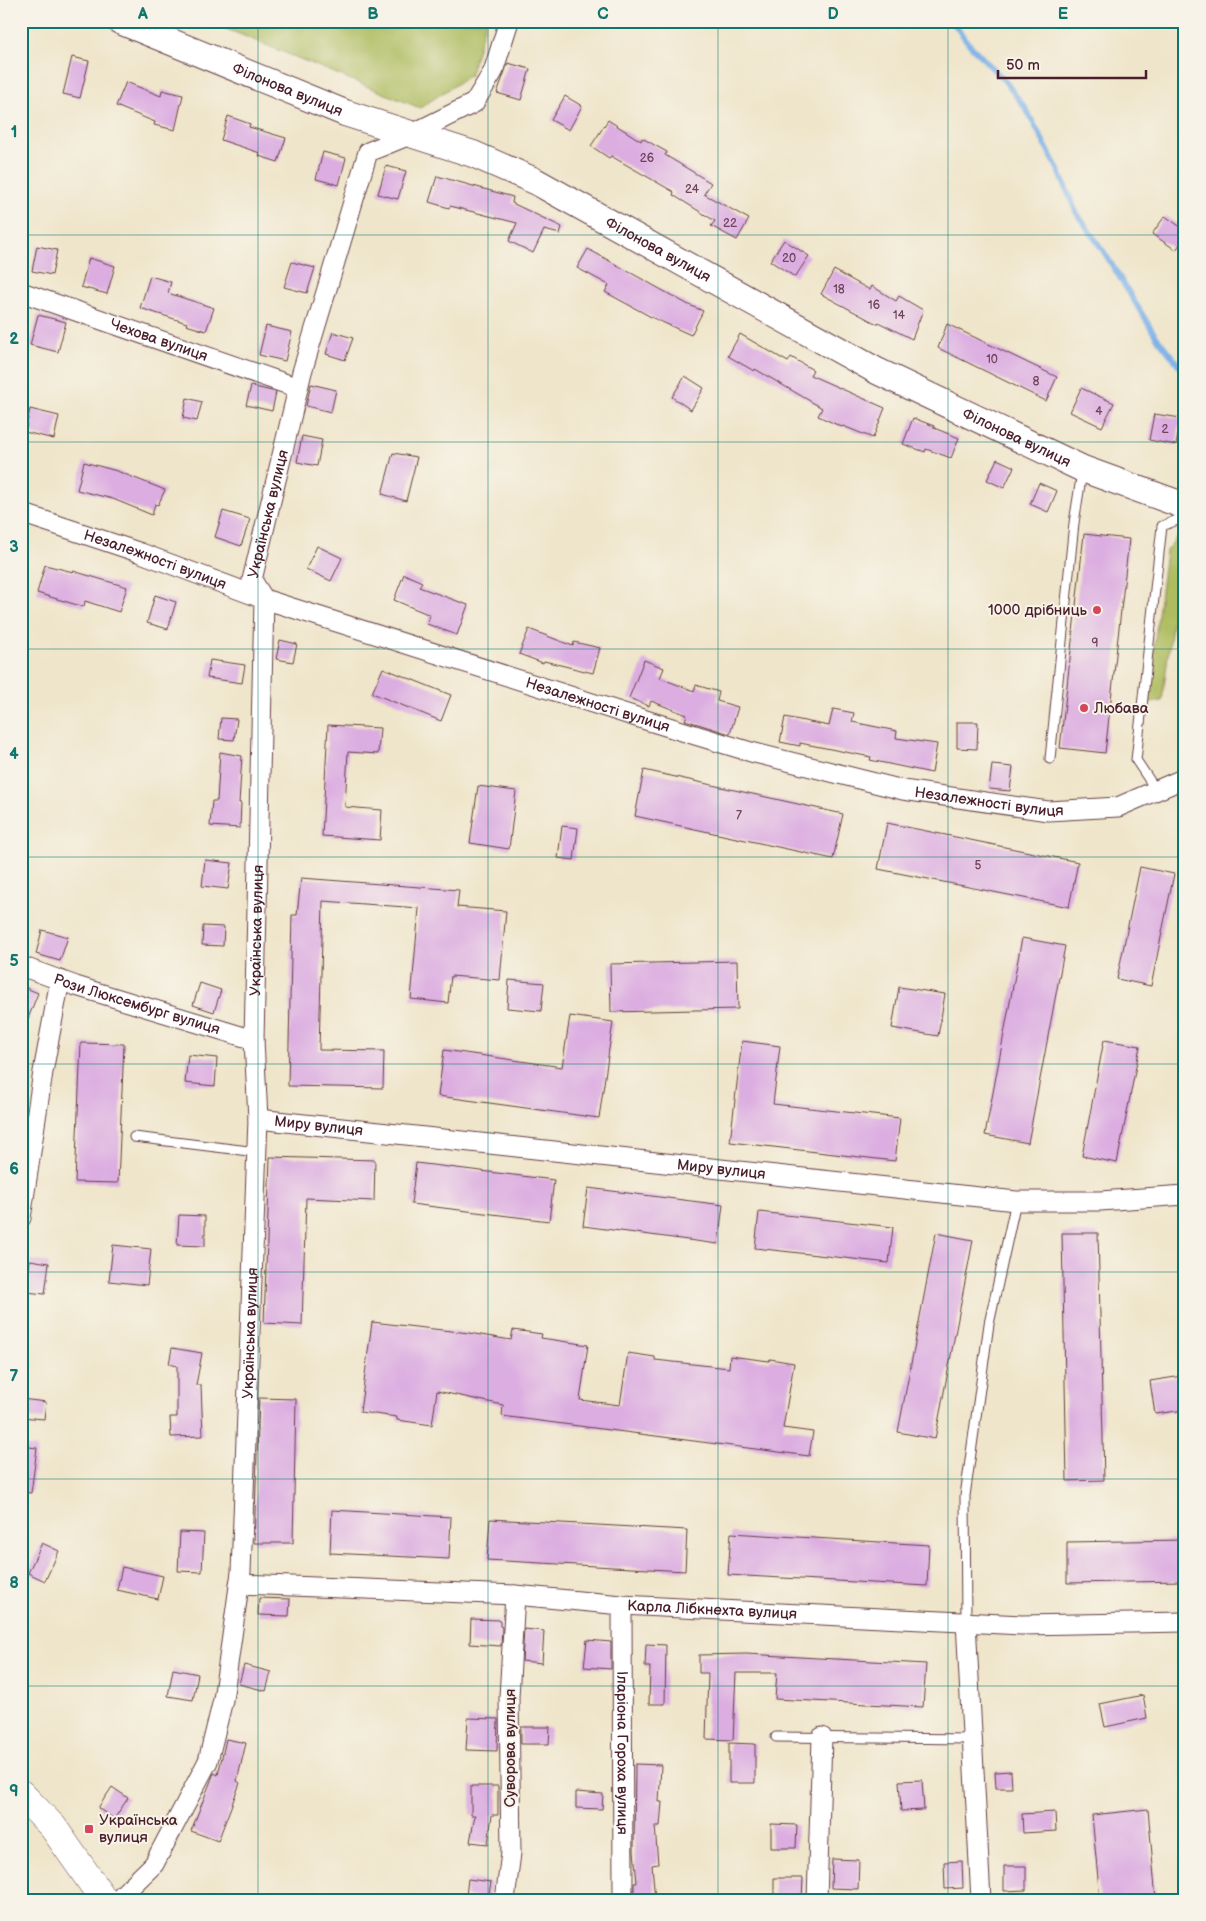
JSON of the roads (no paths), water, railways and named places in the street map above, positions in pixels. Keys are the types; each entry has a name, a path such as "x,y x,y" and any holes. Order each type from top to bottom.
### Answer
{"main road":[{"path":"21,1794 53,1828 104,1900"}],"street":[{"name":"Філонова вулиця","path":"120,21 345,113 473,154 535,180 877,371 1083,469 1185,506"},
{"name":"Українська вулиця","path":"117,1900 154,1864 208,1761 223,1700 239,1584 258,1119 254,1040 264,599 252,580 298,388 368,152 412,134 474,103 492,72 509,21"},
{"name":"Чехова вулиця","path":"21,292 298,388"},
{"name":"Незалежності вулиця","path":"21,513 141,553 264,599 733,746 903,790 1048,812 1118,807 1185,778"},
{"name":"Рози Люксембург вулиця","path":"21,966 60,980 254,1040"},
{"path":"21,1218 43,1072 60,980"},
{"name":"Миру вулиця","path":"258,1119 1016,1201 1100,1201 1185,1195"},
{"name":"Карла Лібкнехта вулиця","path":"239,1584 515,1595 622,1605 1022,1625 1185,1622"},
{"name":"Суворова вулиця","path":"505,1900 511,1852 509,1696 515,1595"},
{"name":"Іларіона Гороха вулиця","path":"622,1605 623,1900"},
{"path":"966,1622 981,1900"},
{"path":"817,1900 822,1737"}],"lane":[{"path":"1050,760 1074,523 1083,469"},
{"path":"1156,790 1136,760 1162,526 1185,517"},
{"path":"134,1137 257,1152"},
{"path":"966,1622 965,1496 989,1324 1016,1201"},
{"path":"776,1737 972,1739"}],"waterway":[{"path":"952,21 968,43 1004,80 1026,109 1059,171 1076,212 1104,252 1155,335 1185,373"}],"place":[{"name":"1000 дрібниць","path":"1097,610"},
{"name":"Любава","path":"1084,708"},
{"name":"Українська вулиця","path":"89,1829"}]}
